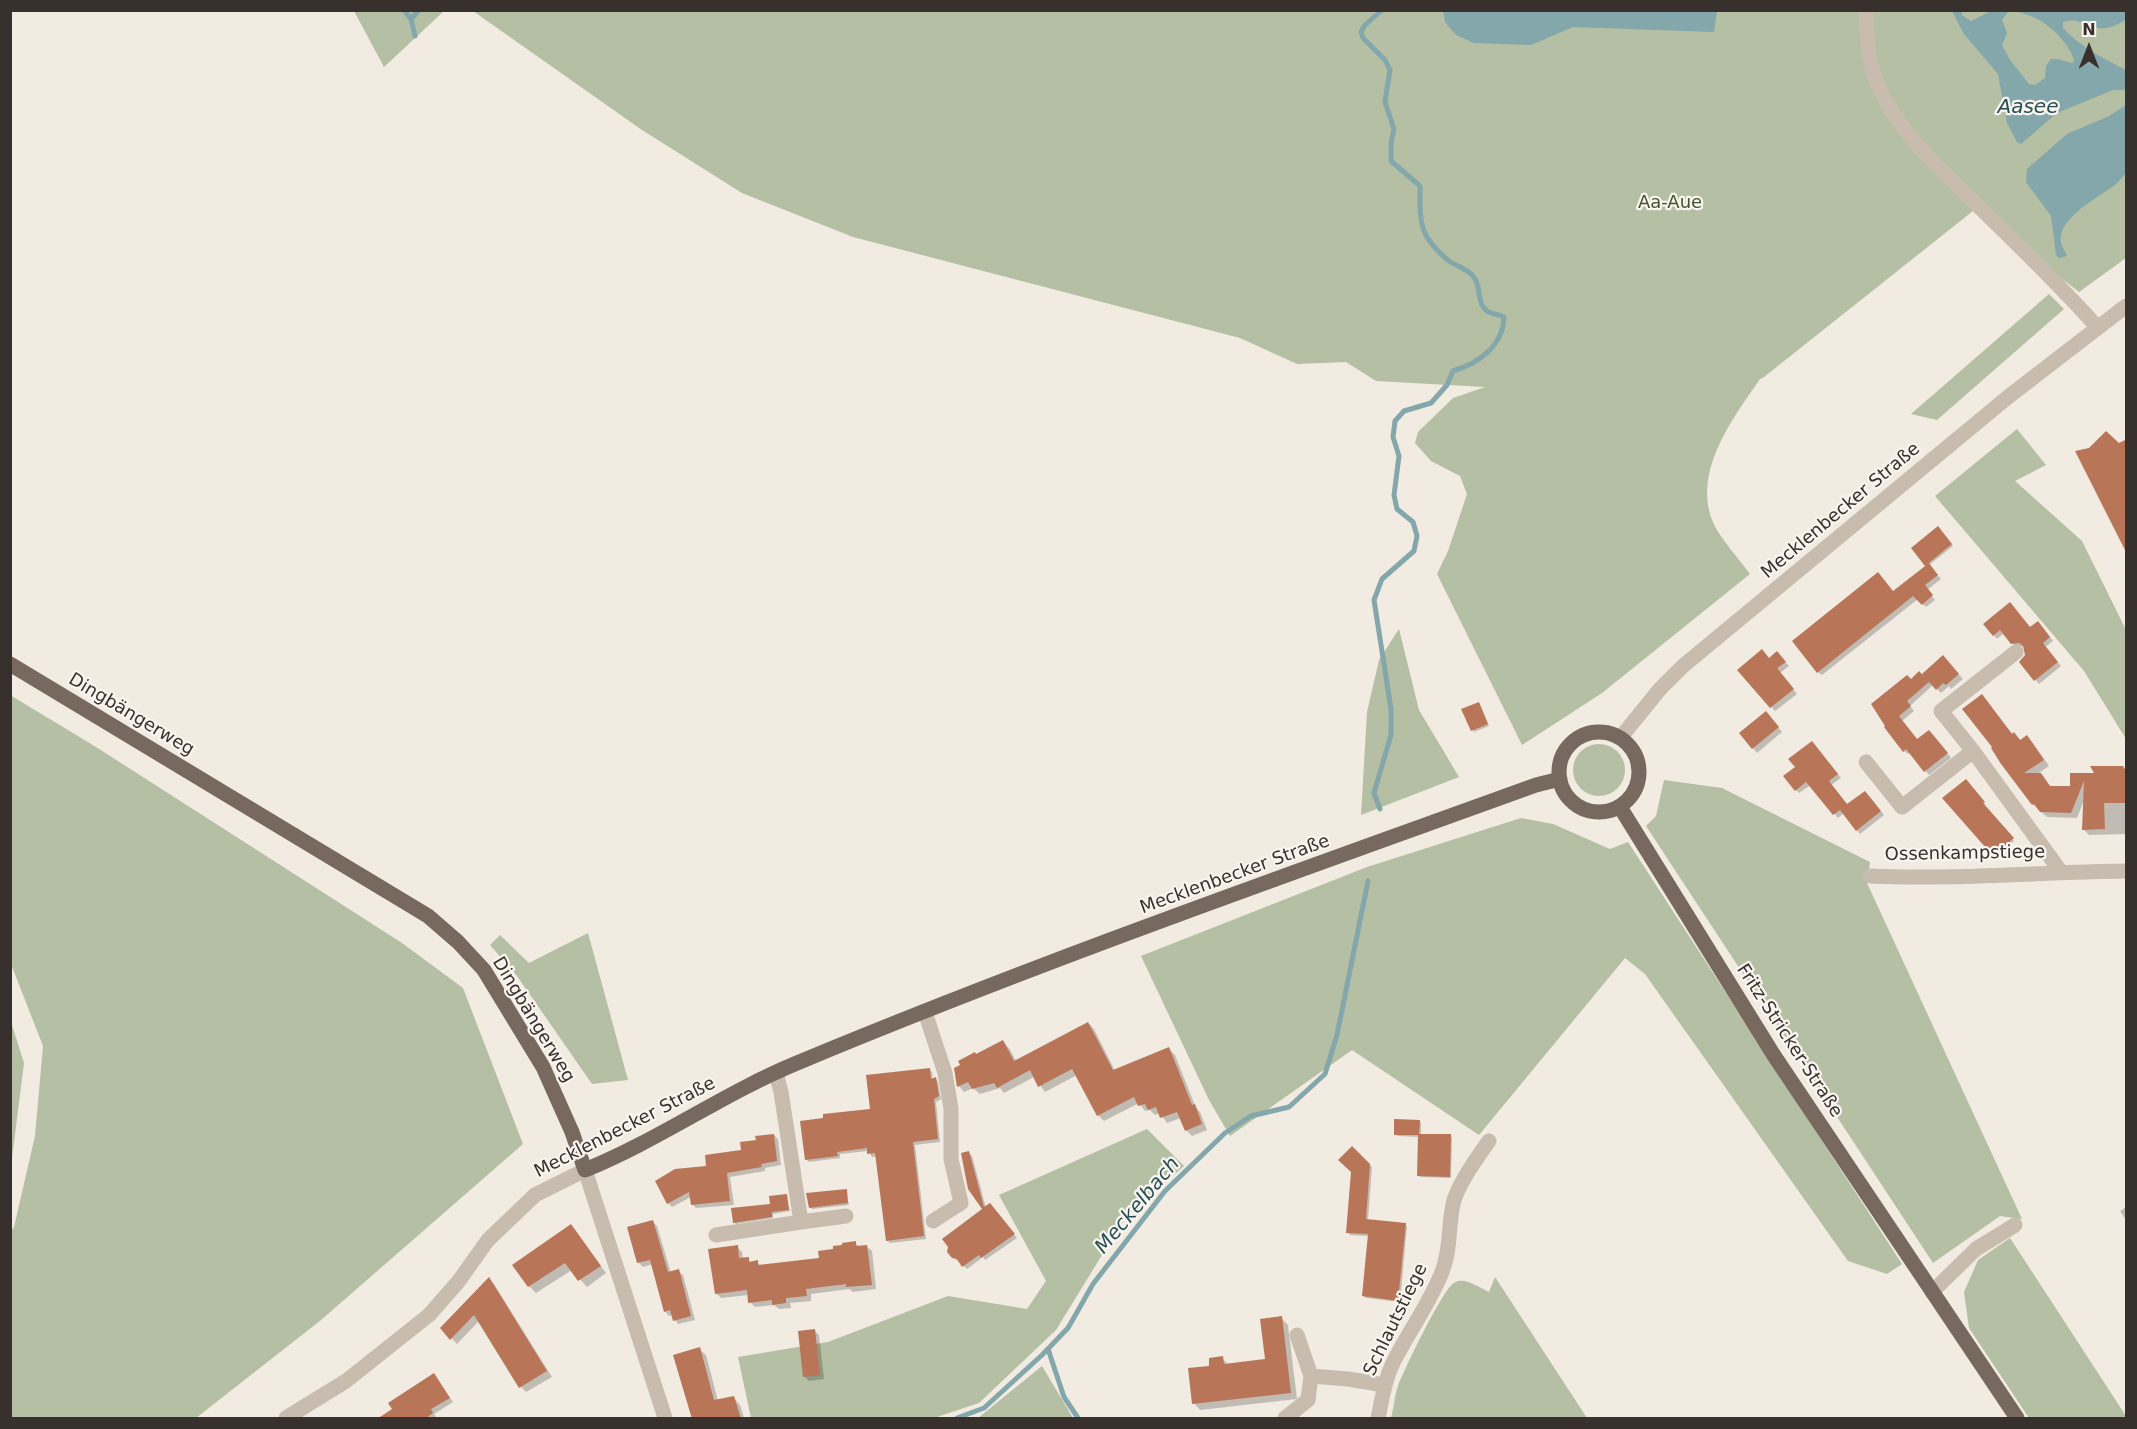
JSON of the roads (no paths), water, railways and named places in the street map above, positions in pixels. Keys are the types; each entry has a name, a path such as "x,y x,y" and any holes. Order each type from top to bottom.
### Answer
{"main road":[{"name":"Dingbängerweg","path":"10,664 428,916 458,942 484,970 543,1067 572,1132 585,1170"},
{"path":"1591,732 1606,732 1621,737 1633,748 1639,762 1639,780 1632,795 1620,807 1605,812 1590,811 1576,804 1565,793 1560,779 1560,763 1566,749 1577,738 1591,732"},
{"name":"Mecklenbecker Straße","path":"585,1170 625,1153 776,1073 925,1012 1350,853 1536,785 1560,779"},
{"name":"Fritz-Stricker-Straße","path":"1620,807 1773,1054 2017,1419"}],"street":[{"path":"1866,10 1867,40 1872,69 1885,98 1911,139 2042,268 2098,328"},
{"name":"Mecklenbecker Straße","path":"1621,737 1660,689 1683,666 2008,397 2127,306"},
{"name":"Ossenkampstiege","path":"2016,652 1941,711 2061,872"},
{"path":"1866,762 1902,807 1973,751"},
{"name":"Ossenkampstiege","path":"1870,876 1919,878 2127,871"},
{"path":"925,1012 945,1072 951,1109 951,1159 961,1203 933,1221"},
{"path":"776,1073 801,1222"},
{"name":"Schlautstiege","path":"1378,1419 1384,1385 1392,1365 1421,1315 1442,1272 1449,1250 1453,1203 1476,1159 1489,1141"},
{"name":"Mecklenbecker Straße","path":"286,1419 346,1381 429,1315 458,1282 488,1240 535,1195 585,1170"},
{"name":"Dingbängerweg","path":"585,1170 665,1419"},
{"path":"716,1235 846,1216"},
{"path":"1932,1292 1976,1250 2015,1225"},
{"path":"1285,1419 1308,1400 1311,1376 1297,1335"},
{"path":"1311,1376 1384,1385"}],"water":[{"path":"1443,10 1717,11 1714,32 1573,27 1531,45 1474,43 1456,35 1445,22"},
{"name":"Aasee","path":"1952,11 1961,11 1962,15 1971,21 1991,11 2014,11 2126,11 2126,20 2109,27 2097,28 2072,20 2063,22 2063,28 2084,46 2126,70 2126,90 2113,90 2057,113 2021,144 2017,142 2007,123 1998,74 1964,34","holes":["2014,11 2035,18 2051,28 2062,39 2074,62 2051,59 2046,66 2045,78 2035,85 2029,84 2010,60 2002,45 2007,33 2002,20 2008,12"]},
{"name":"Aasee","path":"2126,105 2126,173 2114,186 2086,205 2064,226 2061,243 2067,256 2059,258 2056,255 2051,216 2026,182 2027,169 2067,134 2109,116"}],"waterway":[{"path":"404,10 411,19"},
{"path":"415,36 411,19 419,10"},
{"name":"Meckelbach","path":"1380,809 1374,793 1391,735 1391,709 1374,600 1382,579 1414,551 1417,536 1413,522 1397,509 1394,495 1399,456 1393,437 1395,421 1404,411 1431,403 1447,385 1453,371 1463,368 1488,352 1499,337 1504,317 1484,308 1473,276 1449,261 1431,244 1421,219 1420,186 1391,161 1394,129 1385,102 1390,70 1385,60 1363,38 1361,32 1365,25 1382,10"},
{"name":"Meckelbach","path":"957,1418 984,1408 1068,1328 1093,1284 1165,1191 1225,1133 1251,1116 1289,1107 1325,1074 1337,1035 1368,881"},
{"path":"1048,1349 1064,1397 1078,1418"}],"park label":[{"name":"Aa-Aue","path":"1670,203"}]}
